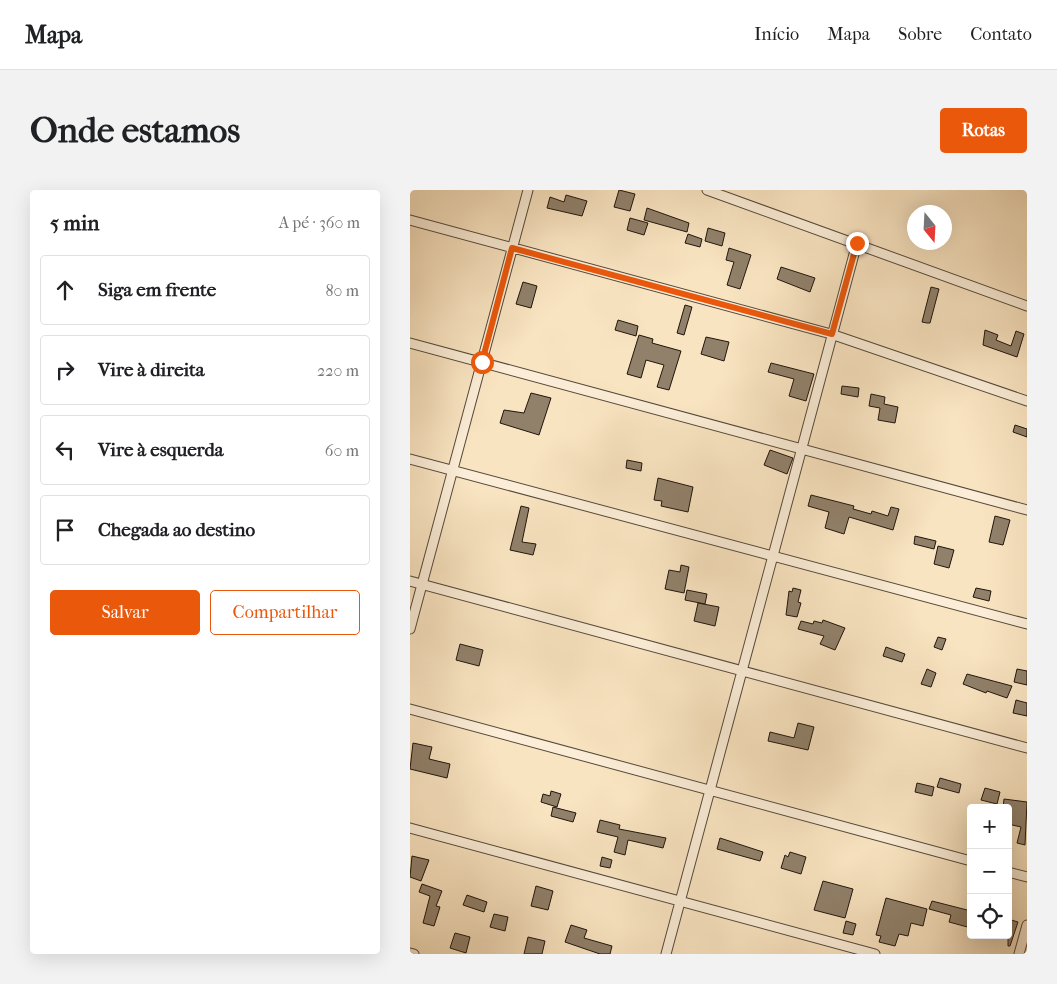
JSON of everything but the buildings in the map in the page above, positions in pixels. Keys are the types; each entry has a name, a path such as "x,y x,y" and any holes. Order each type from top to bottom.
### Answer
{"street":[{"path":"410,629 528,190"},
{"path":"707,190 1027,306"},
{"path":"410,220 832,334 1027,401"},
{"path":"666,954 857,243"},
{"path":"410,343 1027,510"},
{"path":"410,458 1027,624"},
{"path":"410,581 1027,748"},
{"path":"410,709 967,860"},
{"path":"410,828 875,954"},
{"path":"1012,873 1027,877"},
{"path":"1019,954 1027,925"}],"route":[{"path":"482,362 512,248 832,334 857,243"}]}
